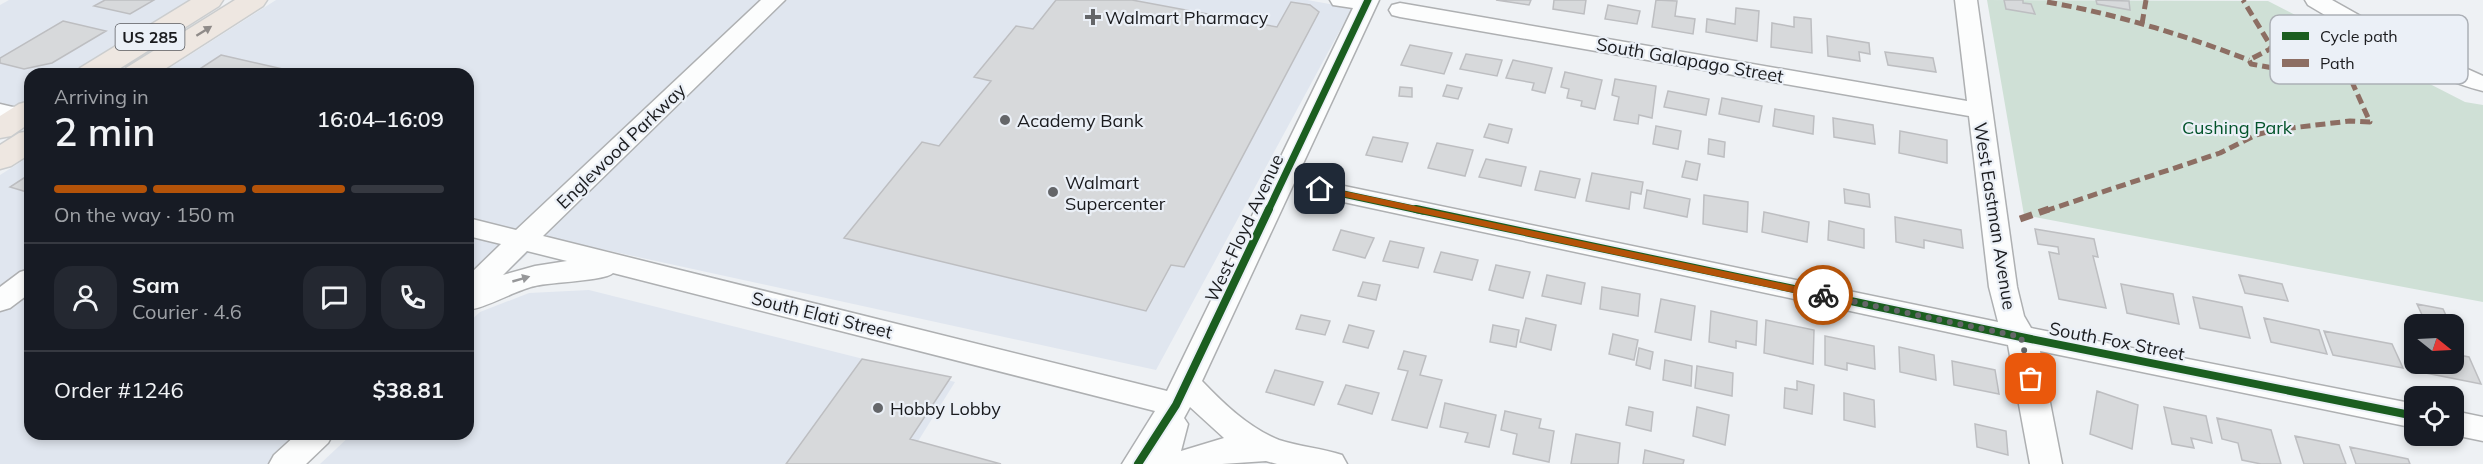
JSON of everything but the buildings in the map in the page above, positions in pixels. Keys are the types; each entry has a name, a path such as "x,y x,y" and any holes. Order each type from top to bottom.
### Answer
{"highway":[{"name":"US 285","path":"100,68 210,0"},
{"name":"US 285","path":"146,68 254,0"},
{"path":"0,159 18,121"}],"street":[{"name":"Englewood Parkway","path":"474,286 774,0"},
{"name":"West Eastman Avenue","path":"1966,0 2003,287 2010,316 2021,337 2035,397 2046,464"},
{"path":"2316,0 2341,15"},
{"name":"West Floyd Avenue","path":"1138,464 1181,394 1358,1"},
{"name":"South Galapago Street","path":"1400,10 1979,110"},
{"path":"2468,78 2483,84"},
{"name":"South Fox Street","path":"1320,189 2021,337 2404,414"},
{"name":"South Elati Street","path":"474,228 648,271 1181,394"},
{"path":"474,300 504,284 549,272 602,269 648,271"},
{"path":"0,302 24,284"},
{"path":"1181,394 1233,429 1268,448 1331,464"},
{"name":"West Floyd Avenue","path":"1162,464 1181,394"},
{"path":"2464,425 2483,429"},
{"path":"285,464 311,440"},
{"path":"1181,464 1227,450 1268,448"}],"shaded area":[{"path":"9,0 200,0 85,68 24,68 24,106 0,120 0,5"},
{"path":"276,0 1307,0 1352,8 1156,370 546,237 474,303 474,68 169,68"},
{"path":"24,160 24,440 326,440 299,464 0,464 0,175"},
{"path":"589,290 955,382 915,446 981,464 320,464 346,440 474,440 474,318 480,312 529,293"}],"green space":[{"name":"Cushing Park","path":"1987,0 2268,1 2295,15 2270,15 2270,84 2430,84 2465,102 2483,105 2483,302 2024,215"}],"marked path":[{"path":"2142,24 2146,0"},
{"path":"2243,0 2270,45"},
{"path":"2047,2 2073,6 2149,25 2249,60"},
{"path":"2270,49 2249,60 2251,64 2270,67"},
{"path":"2020,219 2220,153 2256,135 2274,130 2350,121 2370,122 2353,84"}],"cycle path":[{"path":"1138,464 1176,405 1368,0"},
{"path":"1320,189 2021,337 2404,414"}],"way so far":[{"path":"1823,295 2021,337 2031,379"}],"place":[{"name":"Walmart Pharmacy","path":"1093,17"},
{"name":"Academy Bank","path":"1005,120"},
{"name":"Walmart Supercenter","path":"1053,192"},
{"name":"Hobby Lobby","path":"878,408"}],"route":[{"path":"1320,189 1823,295"}]}
